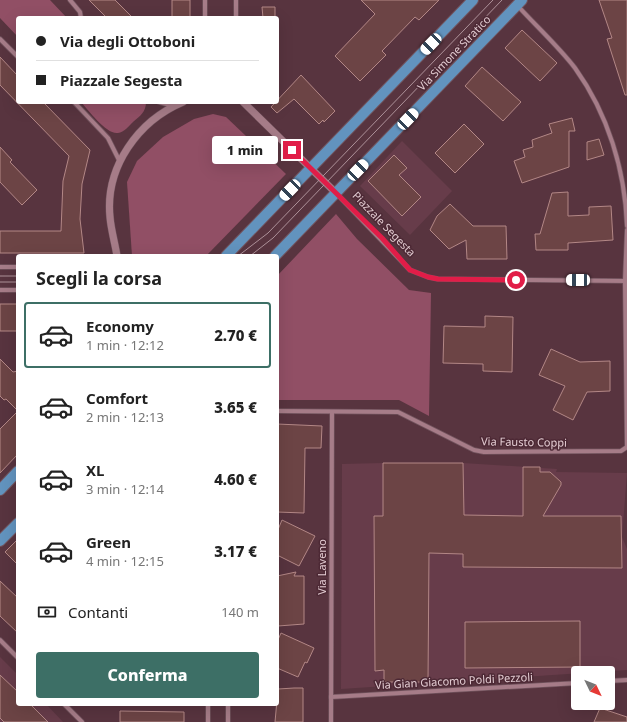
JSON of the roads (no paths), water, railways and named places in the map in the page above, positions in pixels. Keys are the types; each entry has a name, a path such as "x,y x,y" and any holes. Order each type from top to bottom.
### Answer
{"main road":[{"name":"Via Simone Stratico","path":"311,168 473,0"},
{"name":"Via Simone Stratico","path":"336,193 520,3"},
{"path":"228,254 311,168"},
{"name":"Piazzale Segesta","path":"277,254 336,193"},
{"path":"0,490 16,473"},
{"path":"0,541 16,524"}],"street":[{"path":"70,0 80,12 81,16"},
{"path":"205,0 205,16"},
{"path":"236,0 236,16"},
{"path":"520,3 575,68 593,99 606,126 620,169 626,199 627,226"},
{"path":"0,39 16,55"},
{"path":"76,104 108,138 120,160"},
{"path":"166,104 174,106"},
{"path":"117,254 110,216 111,192 120,160 143,130 178,104"},
{"name":"Piazzale Segesta","path":"245,104 336,193 410,270 438,279 626,281"},
{"path":"627,230 627,447"},
{"path":"0,267 16,267"},
{"path":"0,290 16,290"},
{"path":"279,411 332,412"},
{"name":"Via Fausto Coppi","path":"332,412 398,412 474,450 484,452 612,452 622,451 627,447"},
{"name":"Via Laveno","path":"331,722 332,412"},
{"path":"0,640 16,656"},
{"path":"615,681 627,680"},
{"name":"Via Gian Giacomo Poldi Pezzoli","path":"331,697 571,683"},
{"path":"66,706 82,722"},
{"path":"208,706 208,722"},
{"path":"228,706 228,722"}],"tram line":[{"path":"241,254 268,233 493,0"},
{"path":"253,254 273,238 502,0"},
{"path":"0,276 16,276"},
{"path":"0,282 16,282"}]}
